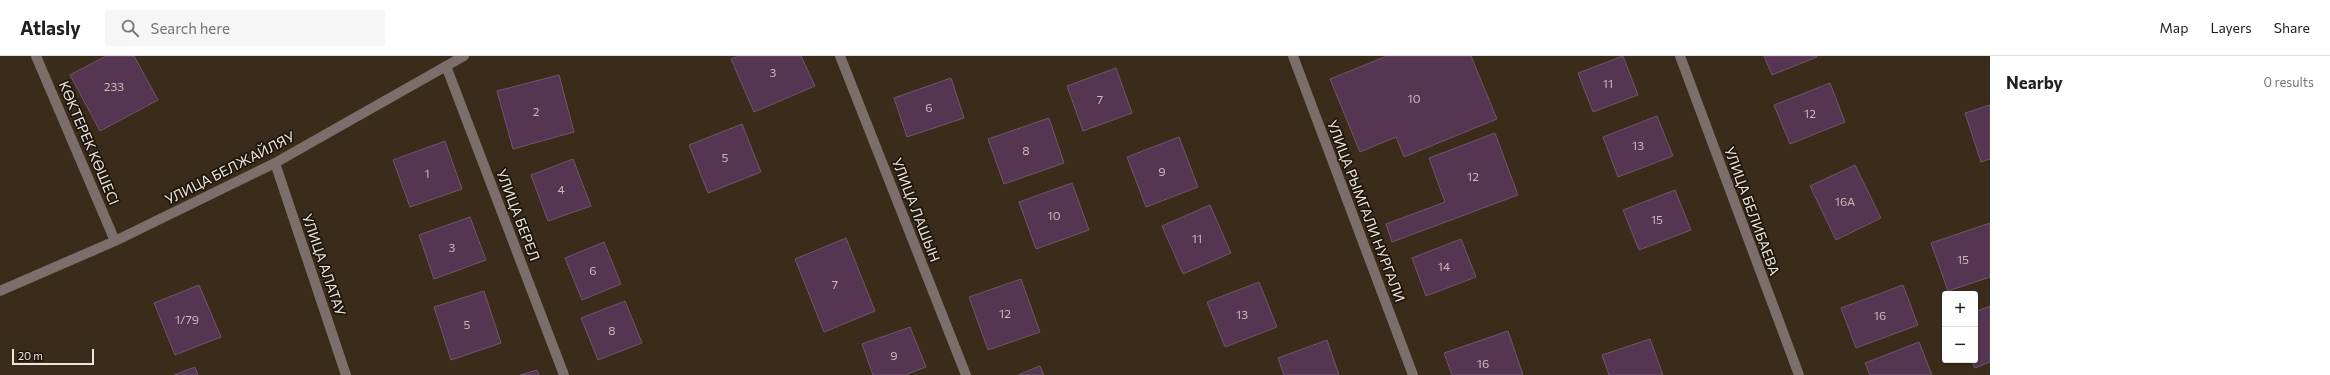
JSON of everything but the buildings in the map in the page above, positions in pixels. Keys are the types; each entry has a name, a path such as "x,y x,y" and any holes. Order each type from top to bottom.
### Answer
{"street":[{"name":"КӨКТЕРЕК КӨШЕСІ","path":"36,56 115,241"},
{"name":"УЛИЦА БЕЛЖАЙЛЯУ","path":"0,291 115,241 275,163 464,56"},
{"name":"УЛИЦА ЛАШЫН","path":"840,56 966,375"},
{"name":"УЛИЦА РЫМГАЛИ НУРГАЛИ","path":"1292,56 1413,375"},
{"name":"УЛИЦА БЕЛИБАЕВА","path":"1680,56 1799,375"},
{"name":"УЛИЦА БЕРЕЛ","path":"446,66 564,375"},
{"name":"УЛИЦА АЛАТАУ","path":"275,163 346,375"}]}
